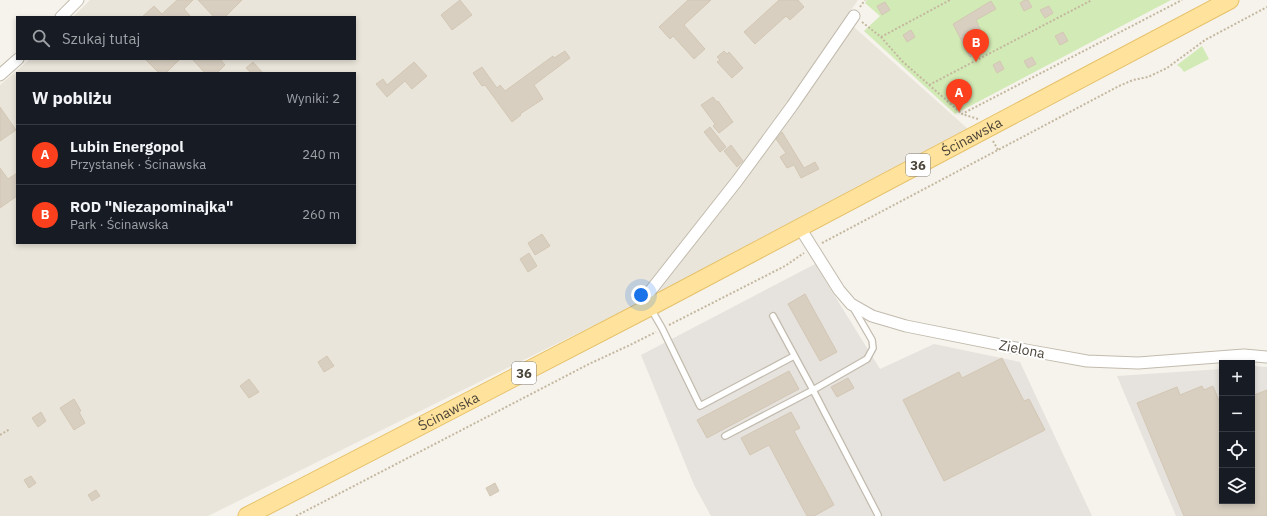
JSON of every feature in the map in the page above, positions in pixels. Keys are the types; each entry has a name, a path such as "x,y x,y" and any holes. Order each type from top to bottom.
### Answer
{"main road":[{"name":"Ścinawska","path":"247,516 647,303 800,228 1230,0"}],"street":[{"path":"63,16 78,0"},
{"name":"Ścinawska","path":"647,303 792,106 854,16"},
{"path":"0,75 17,60"},
{"name":"Zielona","path":"800,228 840,290 851,304 872,316 906,326 1087,361 1138,363 1244,355 1267,357"}],"lane":[{"path":"647,303 662,328 700,406 794,356"},
{"path":"725,436 813,390 867,359 873,348 872,340 851,304"},
{"path":"773,316 878,515"}],"path":[{"path":"881,37 950,0"},
{"path":"929,85 1092,0"},
{"path":"962,114 1182,0"},
{"path":"296,516 589,364 630,346 662,328 785,266 813,248 1119,86 1133,80 1148,77 1167,68 1205,40 1267,7"},
{"path":"868,26 881,37 902,61 962,114 978,119 986,129"},
{"path":"0,435 10,429"}],"shaded area":[{"path":"90,0 858,0 845,19 968,129 655,295 208,516 0,516 0,85 29,60 356,60 356,16 74,16"},
{"path":"815,264 880,369 934,344 1020,362 1092,516 711,516 694,485 641,355"},
{"path":"1255,366 1267,367 1267,516 1176,516 1117,376 1219,369 1219,504 1255,504"}],"green space":[{"path":"867,0 1171,0 955,114 864,31 880,16 865,3"},
{"path":"1202,46 1209,59 1184,72 1177,65"}],"building":[{"path":"177,0 193,0 184,9 190,16 143,16 154,6 162,14"},
{"path":"198,0 242,0 226,16 213,16"},
{"path":"460,0 472,15 452,30 441,15"},
{"path":"688,0 711,0 684,25 705,49 694,59 673,36 670,39 659,27"},
{"path":"779,0 798,0 804,7 790,20 786,16 755,44 744,32"},
{"path":"1028,0 1032,7 1024,11 1020,3"},
{"path":"991,1 996,9 976,20 981,31 969,37 977,53 970,57 953,24"},
{"path":"885,2 890,10 882,15 877,6"},
{"path":"1049,6 1053,13 1045,18 1040,10"},
{"path":"911,30 915,37 907,42 903,35"},
{"path":"1063,32 1068,41 1060,45 1055,36"},
{"path":"565,51 570,58 534,85 543,99 520,114 521,115 512,122 485,85 482,86 473,73 482,67 497,88 500,85 505,91 553,56 554,58"},
{"path":"724,51 727,54 729,52 743,68 732,78 717,62 720,60 717,57"},
{"path":"1032,57 1036,64 1028,68 1024,61"},
{"path":"146,60 179,60 167,72 158,72"},
{"path":"193,60 221,60 225,65 218,72 204,72"},
{"path":"1000,61 1004,69 997,73 993,65"},
{"path":"253,62 262,72 250,72 246,68"},
{"path":"414,62 427,76 412,89 405,81 387,97 376,84 383,79 387,85"},
{"path":"713,97 717,102 718,101 733,122 719,133 713,126 715,124 701,105"},
{"path":"0,107 16,130 0,141"},
{"path":"710,127 726,147 720,152 704,132"},
{"path":"782,132 804,168 815,162 819,169 801,178 794,165 787,168 780,157 786,153 776,139"},
{"path":"731,145 743,161 737,167 724,151"},
{"path":"0,168 8,179 16,174 16,197 0,208"},
{"path":"542,234 550,246 535,255 528,243"},
{"path":"529,253 537,266 528,272 520,259"},
{"path":"805,294 837,352 820,361 788,304"},
{"path":"327,356 334,366 324,372 318,362"},
{"path":"1002,358 1024,401 1029,399 1045,430 944,481 903,400 959,372 962,378"},
{"path":"789,371 799,389 707,438 697,420"},
{"path":"848,378 854,388 837,397 831,387"},
{"path":"249,379 259,392 249,398 240,386"},
{"path":"1202,386 1204,390 1213,386 1219,401 1219,504 1255,504 1255,395 1267,390 1267,516 1184,516 1137,403 1177,387 1180,395"},
{"path":"74,399 81,411 79,412 85,423 74,430 60,408"},
{"path":"41,412 46,421 38,427 32,418"},
{"path":"791,412 800,428 794,431 834,505 814,516 807,516 769,445 750,455 741,438"},
{"path":"31,476 36,483 29,488 24,480"},
{"path":"495,483 499,491 490,496 486,488"},
{"path":"96,490 100,496 92,501 88,495"}],"place":[{"name":"ROD \"Niezapominajka\"","path":"976,62"},
{"name":"Lubin Energopol","path":"959,112"}]}
